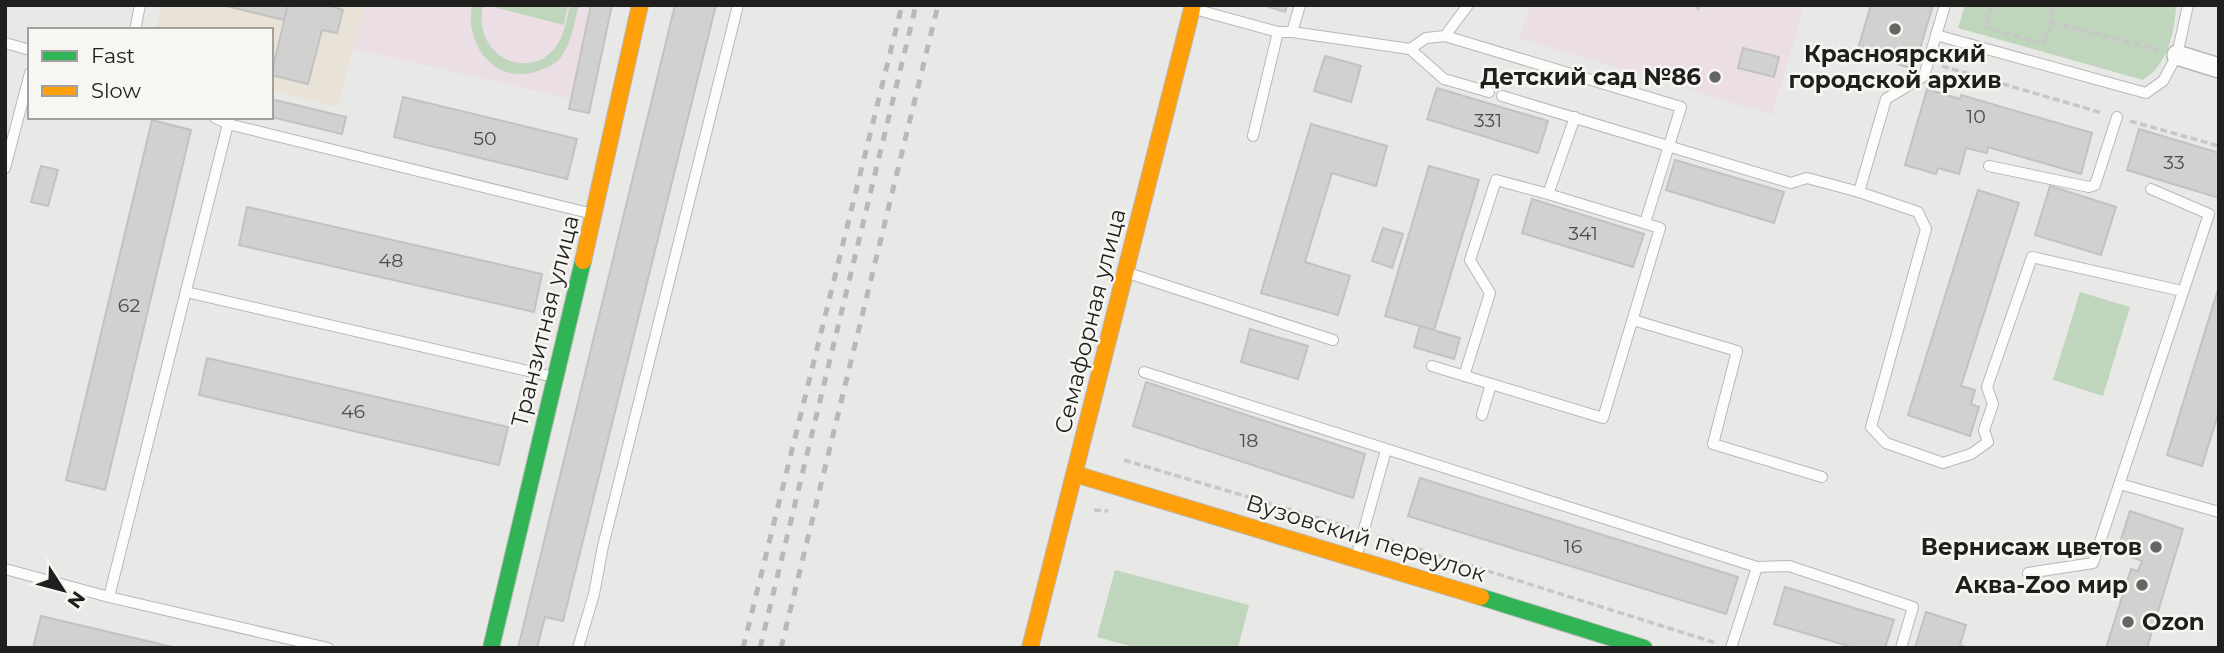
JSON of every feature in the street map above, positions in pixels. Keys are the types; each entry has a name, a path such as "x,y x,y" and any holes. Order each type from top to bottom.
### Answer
{"main road":[{"name":"Транзитная улица","path":"491,648 594,215 640,5"},
{"name":"Семафорная улица","path":"1030,648 1193,7"},
{"name":"Вузовский переулок","path":"1075,474 1644,648"}],"street":[{"path":"2177,55 2219,68"}],"lane":[{"path":"135,28 140,5"},
{"path":"578,648 594,594 603,546 738,5"},
{"path":"1292,32 1300,5"},
{"path":"1445,36 1468,5"},
{"path":"1859,192 1886,99 1924,76 1945,5"},
{"path":"1936,35 2146,93 2163,81 2177,55 2188,5"},
{"path":"1193,7 1278,33 1292,32 1410,49 1444,79 1489,92"},
{"path":"1253,136 1278,33"},
{"path":"1410,49 1426,38 1445,36 1681,107 1644,223"},
{"path":"5,43 28,49"},
{"path":"5,169 28,81"},
{"path":"1502,96 1791,183 1807,178 1918,212 1926,229 1871,427 1886,443 1943,463 1971,454 1988,442 1984,430 1993,404 1987,387 2032,257 2182,291"},
{"path":"1548,194 1575,117"},
{"path":"1989,166 2089,187 2095,185 2117,117"},
{"path":"218,119 228,124 594,215"},
{"path":"109,597 228,124"},
{"path":"1432,366 1464,376 1603,418 1660,228 1496,180 1470,260 1490,293 1464,376"},
{"path":"2028,573 2093,563 2209,214 2151,189"},
{"path":"1126,273 1333,340"},
{"path":"186,292 554,377"},
{"path":"1633,320 1737,351 1713,444 1822,477"},
{"path":"1144,372 1757,567 1789,566 1913,607 1901,648"},
{"path":"1482,415 1491,384"},
{"path":"1356,558 1386,450"},
{"path":"2120,484 2219,512"},
{"path":"1731,648 1757,567"},
{"path":"5,569 109,597 328,648"}],"path":[{"path":"1991,5 1985,27 2043,44 2052,22 2051,5"},
{"path":"2052,22 2177,55"},
{"path":"1928,62 2219,146"},
{"path":"1124,460 1364,531 1731,648"}],"shaded area":[{"path":"161,5 365,5 338,107 273,91 273,28 155,28"},
{"path":"365,5 591,5 571,99 354,49"},
{"name":"Детский сад №86","path":"1530,5 1805,5 1772,115 1519,38"}],"green space":[{"path":"472,5 483,5 482,24 486,39 495,51 507,60 521,63 535,62 548,55 561,38 570,5 579,5 570,39 557,62 538,71 523,74 509,73 486,59 473,34"},
{"path":"485,5 568,5 564,25"},
{"path":"1965,5 2176,5 2174,26 2164,57 2143,80 1958,28"},
{"path":"2080,292 2130,307 2103,396 2053,380"},
{"path":"1115,570 1249,605 1238,648 1137,648 1097,637"}],"building":[{"path":"222,5 288,5 284,20"},
{"path":"288,5 326,5 343,10 337,33 322,30 308,84 273,75"},
{"path":"591,5 612,5 589,113 569,109"},
{"path":"675,5 716,5 563,621 545,617 537,648 518,648"},
{"path":"1263,5 1287,5 1285,12"},
{"name":"Красноярский городской архив","path":"1871,5 1933,5 1914,69 1857,52"},
{"path":"1743,48 1779,57 1774,77 1738,68"},
{"path":"1325,56 1361,66 1351,102 1314,91"},
{"path":"1437,88 1548,121 1538,153 1427,119"},
{"path":"1927,89 1960,99 1961,95 2092,133 2081,174 1988,147 1987,153 1966,148 1959,174 1938,168 1936,174 1905,165"},
{"path":"403,97 577,139 567,179 394,137"},
{"path":"273,99 346,117 342,134 273,117"},
{"path":"152,120 191,130 105,490 66,480"},
{"path":"1311,124 1387,146 1376,186 1332,173 1305,262 1350,276 1338,315 1261,293"},
{"path":"2139,129 2219,153 2219,198 2127,170"},
{"path":"1675,160 1784,192 1774,223 1666,190"},
{"path":"41,166 58,170 48,206 31,202"},
{"path":"1429,166 1479,180 1434,330 1385,316"},
{"path":"2050,186 2116,207 2101,255 2035,235"},
{"path":"1978,190 2019,203 1961,386 1975,390 1971,404 1979,407 1970,436 1908,415"},
{"path":"1532,199 1644,234 1633,267 1522,233"},
{"path":"247,207 542,274 534,312 239,245"},
{"path":"1383,228 1403,234 1392,268 1372,261"},
{"path":"2219,286 2219,411 2202,466 2167,455"},
{"path":"1420,326 1460,338 1454,359 1414,347"},
{"path":"1250,329 1308,346 1298,379 1241,362"},
{"path":"207,358 508,427 499,465 199,395"},
{"path":"1146,382 1365,454 1353,498 1133,426"},
{"path":"1420,478 1738,577 1726,614 1408,516"},
{"path":"2130,511 2183,529 2147,648 2106,648 2131,569 2138,571 2142,561 2117,552"},
{"path":"1785,587 1894,620 1885,648 1855,648 1774,624"},
{"path":"1926,612 1966,625 1960,645 1968,648 1915,648"},
{"path":"41,616 177,648 33,648"}],"railway":[{"path":"743,648 902,5"},
{"path":"760,648 916,5"},
{"path":"781,648 938,5"}],"traffic: fast":[{"path":"491,648 583,261"},
{"path":"1481,597 1644,648"}],"traffic: slow":[{"path":"583,261 640,5"},
{"path":"1030,648 1193,5"},
{"path":"1075,474 1481,597"}],"place":[{"name":"Красноярский городской архив","path":"1895,29"},
{"name":"Детский сад №86","path":"1715,77"},
{"name":"Вернисаж цветов","path":"2156,547"},
{"name":"Аква-Zoo мир","path":"2142,585"},
{"name":"Ozon","path":"2128,622"}]}
